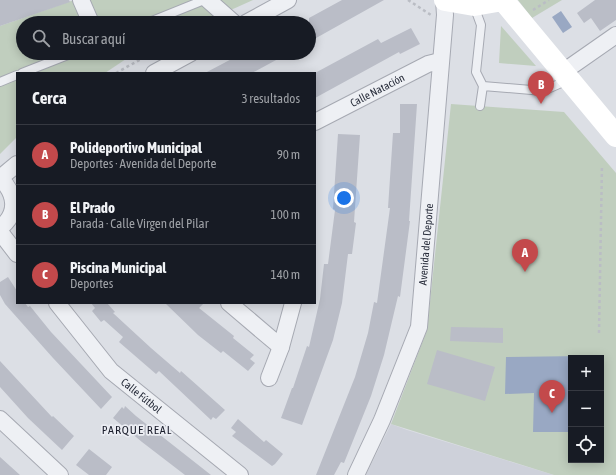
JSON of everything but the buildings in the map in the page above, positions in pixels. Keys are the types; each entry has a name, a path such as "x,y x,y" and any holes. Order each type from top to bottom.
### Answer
{"main road":[{"path":"445,5 474,6 503,0 616,136"}],"street":[{"path":"81,0 88,16"},
{"path":"208,0 226,16"},
{"path":"259,16 288,0"},
{"name":"Avenida del Deporte","path":"356,475 382,420 419,327 445,5"},
{"path":"566,76 616,35"},
{"path":"156,72 178,60"},
{"name":"Calle Natación","path":"316,121 428,64 440,61"},
{"path":"0,228 6,223 13,207 13,197 9,187 0,178 16,165"},
{"path":"0,232 16,253"},
{"name":"Calle Fútbol","path":"58,304 111,371 240,475"},
{"path":"230,304 280,347"},
{"path":"269,378 293,304"},
{"path":"0,419 60,475"}],"lane":[{"path":"164,16 204,0"},
{"path":"474,6 481,25 476,72 483,86 480,106"},
{"path":"25,72 55,60"},
{"path":"0,82 16,75"},
{"path":"483,86 543,91 566,76"}],"path":[{"path":"408,0 430,15 445,5"},
{"path":"529,5 533,10 549,0"},
{"path":"118,72 139,60"},
{"path":"599,334 602,165"}],"shaded area":[{"path":"391,424 407,430 554,475 366,475"}],"green space":[{"path":"74,0 253,0 218,16 28,16"},
{"path":"518,0 562,0 532,18"},
{"path":"16,20 16,60 124,60 106,72 16,72 16,138 0,154 0,26"},
{"path":"501,26 536,66 499,63"},
{"path":"451,104 564,112 616,173 616,475 554,475 391,424 427,330"}],"water":[{"path":"561,11 572,27 563,33 552,17"},
{"path":"568,356 568,432 533,432 534,393 505,394 506,357"}],"place":[{"name":"El Prado","path":"541,104"},
{"name":"Polideportivo Municipal","path":"525,272"},
{"name":"Piscina Municipal","path":"552,413"}],"district":[{"name":"PARQUE REAL","path":"137,430"}]}
